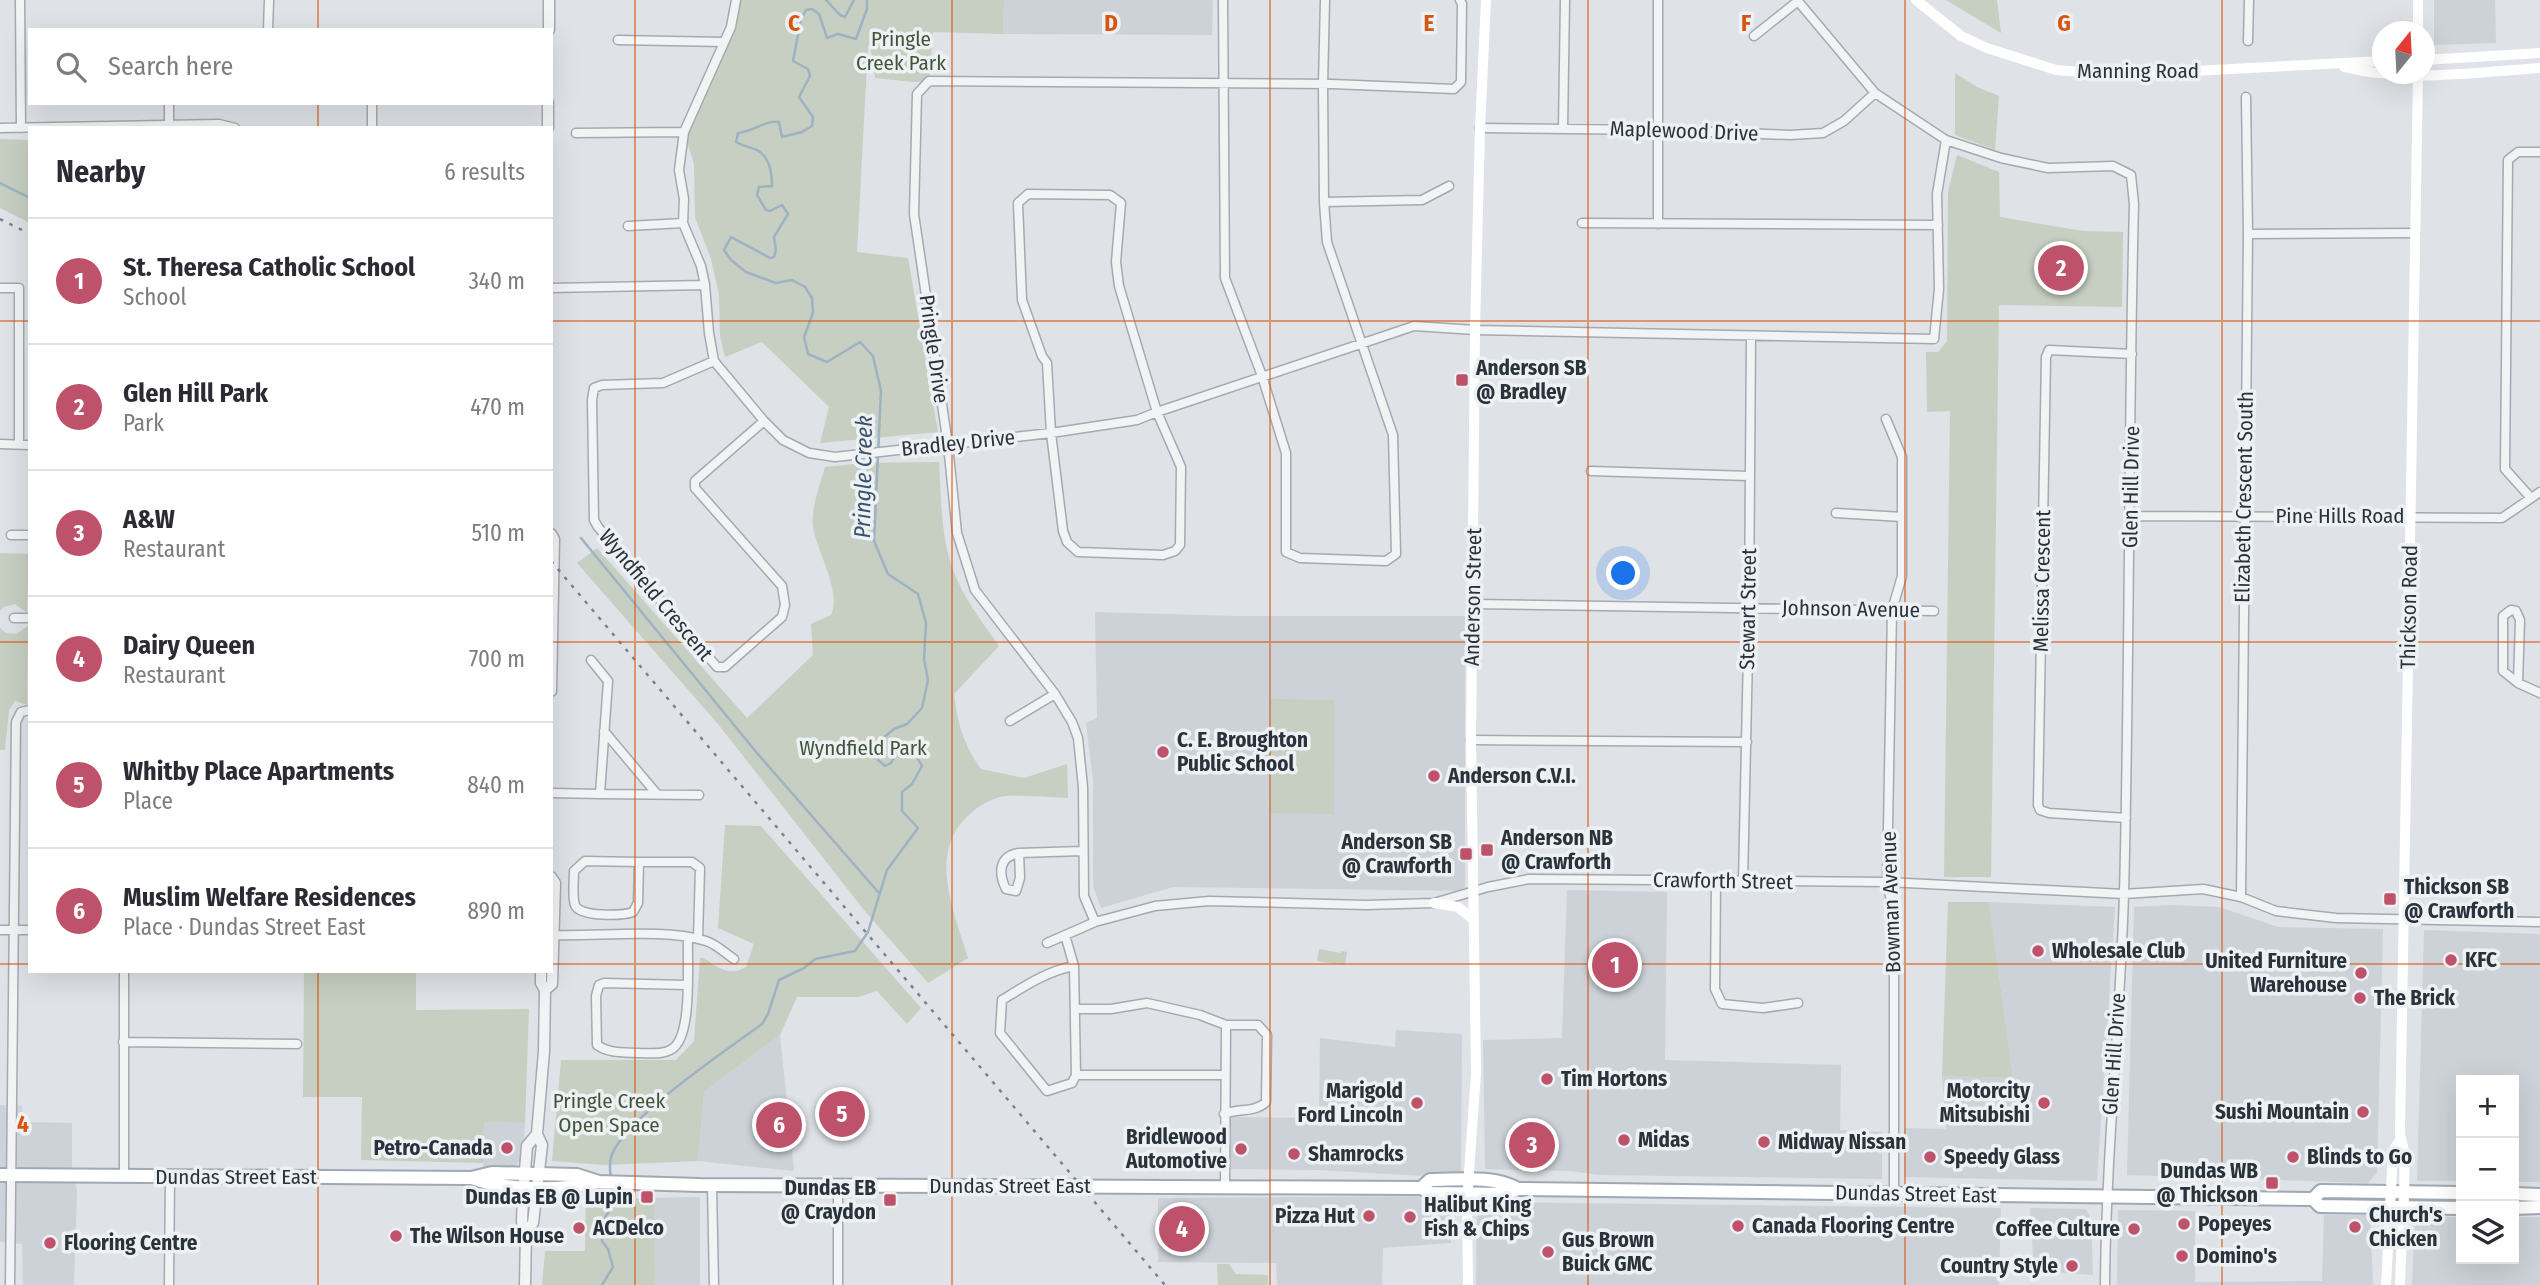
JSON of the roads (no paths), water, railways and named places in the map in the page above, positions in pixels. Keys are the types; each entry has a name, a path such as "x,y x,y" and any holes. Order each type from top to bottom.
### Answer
{"main road":[{"name":"Anderson Street","path":"1468,1285 1469,1187 1476,1073 1471,740 1475,330 1486,0"},
{"name":"Manning Road","path":"1916,0 1961,36 1987,48 2056,70 2118,75 2372,62"},
{"path":"2418,0 2418,21"},
{"path":"2435,59 2540,52"},
{"name":"Manning Road","path":"2337,65 2372,74"},
{"name":"Manning Road","path":"2435,73 2540,68"},
{"name":"Thickson Road","path":"2386,1285 2404,1148 2400,1140 2418,84"},
{"path":"1434,903 1458,907 1474,920"},
{"name":"Dundas Street East","path":"6,1175 471,1178 491,1185 531,1180 576,1188 601,1182 712,1185 1421,1188 1430,1180 1506,1194 1518,1189 2314,1199 2320,1206 2456,1208"},
{"name":"Dundas Street East","path":"2314,1199 2321,1191 2456,1193"},
{"path":"2519,1194 2540,1195"},
{"name":"Thickson Road","path":"2396,1207 2399,1285"},
{"path":"2519,1208 2540,1207"}],"street":[{"path":"20,0 20,128"},
{"path":"268,28 269,0"},
{"path":"549,0 549,28"},
{"name":"Bradley Drive","path":"736,0 731,27 684,132 679,170 684,199 683,223 701,266 715,361 783,440 809,453 835,457 1052,433 1137,420 1414,326 1475,330 1934,339 1939,289 1938,225"},
{"path":"1223,0 1225,278 1262,376 1286,453 1286,552 1300,558 1386,561 1396,554 1393,435 1327,242 1323,85 1325,0"},
{"name":"Pringle Drive","path":"1095,922 1084,896 1083,788 1079,745 1072,722 1055,694 975,590 957,533 948,444 914,214 916,94 929,81 1454,89 1461,82 1460,0"},
{"path":"1563,129 1565,0"},
{"path":"1658,0 1658,224"},
{"path":"1754,36 1798,0"},
{"name":"Glen Hill Drive","path":"1798,0 1875,93 1946,140 2001,158 2049,168 2113,166 2131,175 2134,204 2126,818 2105,1285"},
{"path":"2248,41 2249,0"},
{"path":"618,40 724,42"},
{"name":"Maplewood Drive","path":"1480,128 1790,135 1823,133 1844,121 1875,93"},
{"name":"Elizabeth Crescent South","path":"2241,897 2248,234 2246,97"},
{"path":"169,105 169,125"},
{"path":"372,105 372,126"},
{"path":"548,105 548,126"},
{"path":"119,126 226,126"},
{"path":"0,128 28,128"},
{"path":"576,133 684,132"},
{"path":"1582,223 1938,225 1937,194 1946,140"},
{"path":"2531,498 2505,469 2508,160 2518,152 2540,152"},
{"path":"1324,202 1422,200 1449,186"},
{"path":"1028,194 1110,195 1121,203 1116,262 1119,286 1157,412 1181,467 1180,545 1175,551 1163,555 1078,552 1067,542 1063,531 1052,433 1047,363 1022,300 1018,203 1028,194"},
{"path":"628,226 683,223"},
{"path":"2248,234 2415,233"},
{"path":"553,288 705,285"},
{"path":"0,288 19,288 19,444"},
{"name":"Stewart Street","path":"1743,882 1751,336"},
{"name":"Melissa Crescent","path":"2126,818 2049,813 2040,810 2038,805 2046,357 2049,350 2132,354"},
{"name":"Wyndfield Crescent","path":"715,361 663,383 601,385 594,388 593,440 594,520 717,667 726,667 782,617 785,605 782,586 695,488 695,481 764,421"},
{"name":"Bowman Avenue","path":"1886,419 1902,457 1902,576 1892,610 1886,882 1894,915 1894,1194"},
{"path":"0,444 28,445"},
{"path":"1591,471 1749,476"},
{"name":"Pine Hills Road","path":"2131,516 2502,518 2540,492"},
{"path":"1836,513 1902,517"},
{"path":"11,535 28,535"},
{"path":"553,538 553,601"},
{"name":"Johnson Avenue","path":"1473,604 1934,611"},
{"path":"2518,683 2520,620 2516,611 2511,610 2503,616 2502,671 2518,683 2540,693"},
{"path":"14,618 28,618"},
{"path":"2503,643 2519,643"},
{"path":"591,660 608,681 600,794"},
{"path":"1010,720 1055,694"},
{"path":"10,1285 6,1175 14,930 16,722 25,711"},
{"path":"604,731 656,793"},
{"path":"1471,740 1747,742"},
{"path":"553,793 656,793 699,796"},
{"path":"1019,853 1082,851"},
{"path":"639,862 638,902 633,912 579,912 575,906 574,871 585,861 692,862 701,868 698,939"},
{"name":"Crawforth Street","path":"1047,943 1095,922 1155,906 1196,901 1366,905 1434,903 1529,879 1886,882 2124,894 2203,889 2241,897 2276,911 2336,918 2540,922"},
{"path":"553,880 553,918"},
{"path":"1716,882 1715,989 1722,1004 1763,1008 1798,1003"},
{"path":"0,930 28,930"},
{"path":"553,935 667,936 698,939 709,942 734,959"},
{"path":"1065,935 1074,966 1076,1074 1072,1083 1047,1091 1000,1033 1002,1000 1038,978 1074,966"},
{"path":"686,985 598,985 597,1045 612,1052 660,1054 671,1050 678,1043 685,1027 688,938"},
{"path":"124,973 124,1176"},
{"path":"525,1285 526,1232 533,1223 527,1146 537,1134 544,1051 545,990 541,983 541,973"},
{"path":"545,990 552,984 552,973"},
{"path":"1076,1009 1111,1009 1147,1003 1200,1015 1226,1025 1254,1025 1265,1031 1266,1102 1260,1108 1233,1110 1224,1114"},
{"path":"1225,1187 1226,1025"},
{"path":"123,1042 297,1044"},
{"path":"1076,1074 1225,1075"},
{"path":"169,1285 170,1177"},
{"path":"712,1185 714,1285"},
{"path":"838,1185 838,1285"}],"waterway":[{"name":"Pringle Creek","path":"826,0 845,17 854,0"},
{"name":"Pringle Creek","path":"611,1179 610,1160 619,1141 678,1086 762,1024 779,980 804,968 815,959 855,951 868,932 887,870 918,828 902,811 902,792 912,784 922,766 913,750 898,749 891,763 885,766 878,760 882,739 894,729 907,724 922,708 928,680 924,659 926,623 918,594 888,574 874,541 881,391 873,356 860,342 827,362 808,354 804,337 813,313 812,298 805,287 792,280 776,283 746,272 731,260 724,250 731,237 770,258 774,257 774,237 788,214 782,205 770,211 766,210 757,195 759,187 772,186 767,161 757,150 736,142 738,133 769,123 779,122 782,137 802,132 812,126 813,117 799,97 810,76 808,69 793,61 801,19 806,10 812,9 819,14 827,38 838,34 856,39 867,9 867,0"},
{"path":"0,183 28,197"},
{"path":"581,538 757,753 879,893"},
{"name":"Pringle Creek","path":"602,1285 613,1267 608,1249 602,1241 601,1223 612,1207 611,1186"}],"railway":[{"path":"0,219 28,233"},
{"path":"553,563 1165,1285"}],"place":[{"name":"Glen Hill Park","path":"2061,268"},
{"name":"Anderson SB @ Bradley","path":"1462,380"},
{"name":"C. E. Broughton Public School","path":"1163,752"},
{"name":"Anderson C.V.I.","path":"1434,776"},
{"name":"Anderson NB @ Crawforth","path":"1487,850"},
{"name":"Anderson SB @ Crawforth","path":"1466,854"},
{"name":"Thickson SB @ Crawforth","path":"2390,899"},
{"name":"Wholesale Club","path":"2038,951"},
{"name":"KFC","path":"2451,960"},
{"name":"St. Theresa Catholic School","path":"1615,965"},
{"name":"United Furniture Warehouse","path":"2361,973"},
{"name":"The Brick","path":"2360,998"},
{"name":"Tim Hortons","path":"1547,1079"},
{"name":"Marigold Ford Lincoln","path":"1417,1103"},
{"name":"Motorcity Mitsubishi","path":"2044,1103"},
{"name":"Sushi Mountain","path":"2363,1112"},
{"name":"Whitby Place Apartments","path":"842,1114"},
{"name":"Muslim Welfare Residences","path":"779,1125"},
{"name":"Midas","path":"1624,1140"},
{"name":"Midway Nissan","path":"1764,1142"},
{"name":"A&W","path":"1532,1145"},
{"name":"Petro-Canada","path":"507,1148"},
{"name":"Bridlewood Automotive","path":"1241,1149"},
{"name":"Shamrocks","path":"1294,1154"},
{"name":"Speedy Glass","path":"1930,1157"},
{"name":"Blinds to Go","path":"2293,1157"},
{"name":"Dundas WB @ Thickson","path":"2272,1183"},
{"name":"Dundas EB @ Lupin","path":"647,1197"},
{"name":"Dundas EB @ Craydon","path":"890,1200"},
{"name":"Pizza Hut","path":"1369,1216"},
{"name":"Halibut King Fish & Chips","path":"1410,1217"},
{"name":"Popeyes","path":"2184,1224"},
{"name":"Canada Flooring Centre","path":"1738,1226"},
{"name":"Church's Chicken","path":"2355,1227"},
{"name":"ACDelco","path":"579,1228"},
{"name":"Dairy Queen","path":"1182,1229"},
{"name":"Coffee Culture","path":"2134,1229"},
{"name":"The Wilson House","path":"396,1236"},
{"name":"Flooring Centre","path":"50,1243"},
{"name":"Gus Brown Buick GMC","path":"1548,1252"},
{"name":"Domino's","path":"2182,1256"},
{"name":"Country Style","path":"2072,1266"}],"park label":[{"name":"Pringle Creek Park","path":"901,51"},
{"name":"Wyndfield Park","path":"863,748"},
{"name":"Pringle Creek Open Space","path":"609,1113"}]}
